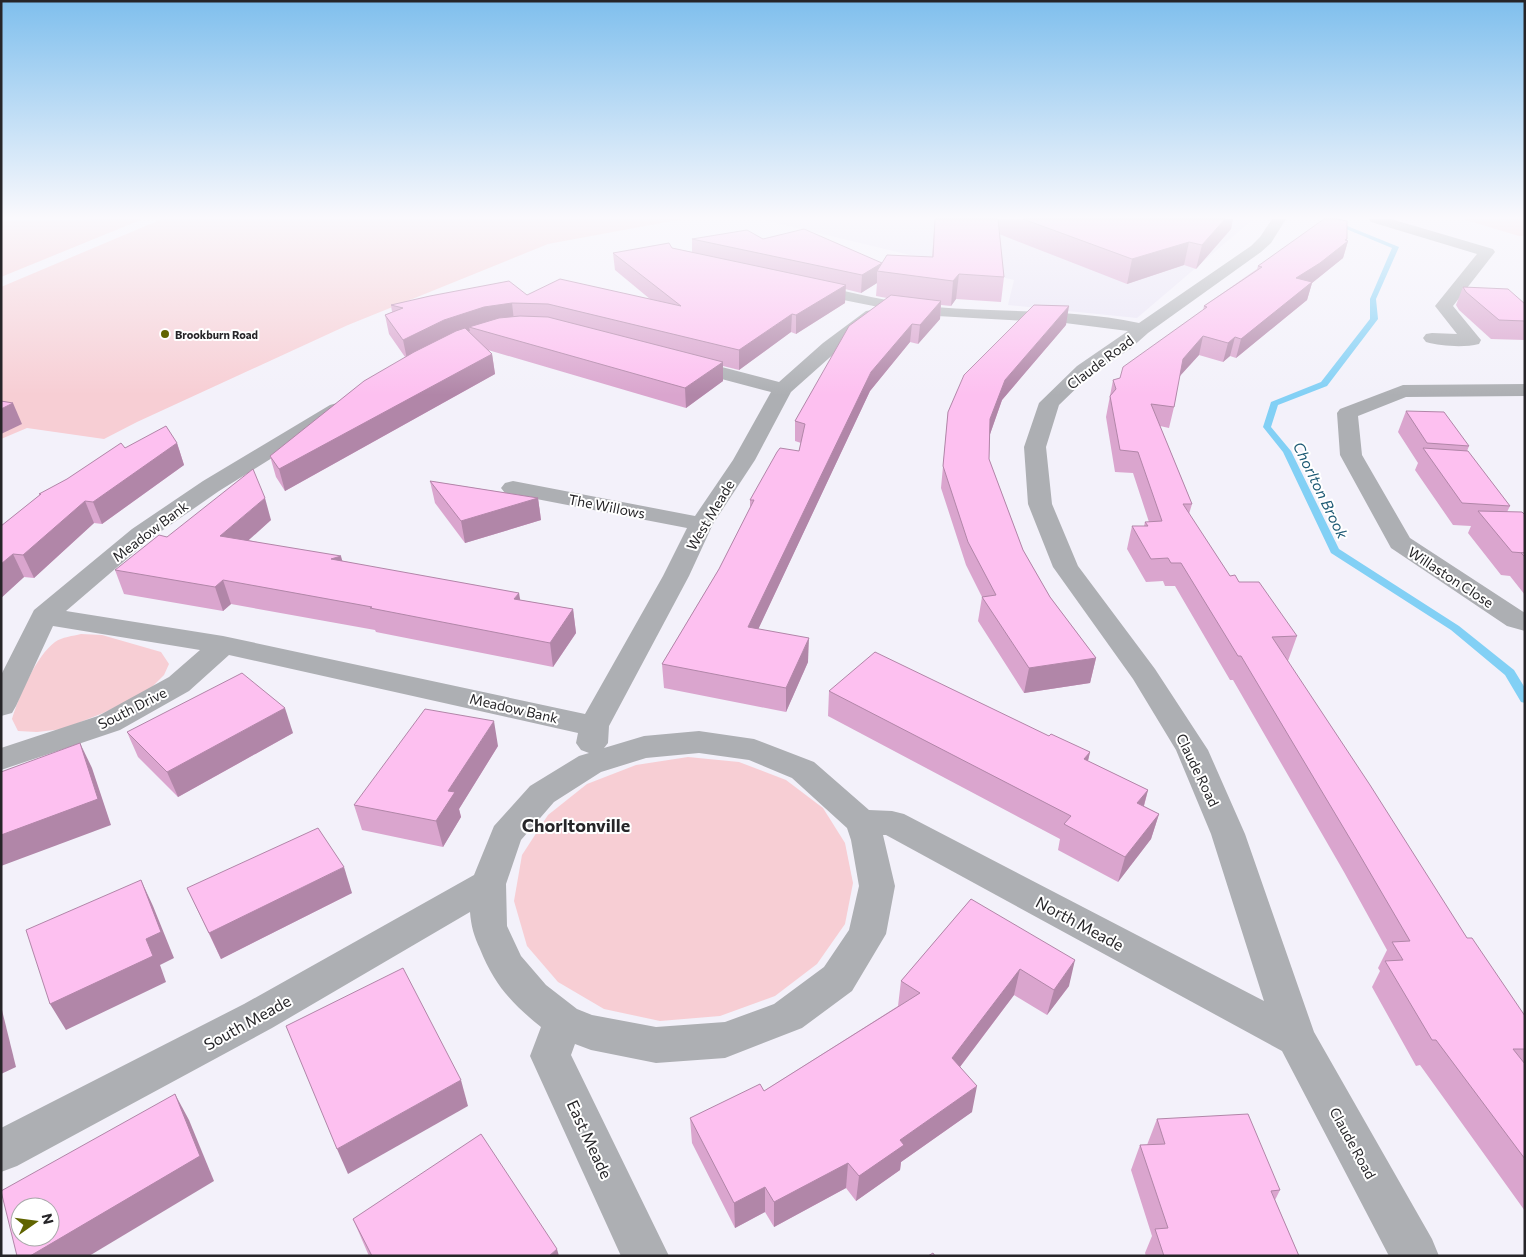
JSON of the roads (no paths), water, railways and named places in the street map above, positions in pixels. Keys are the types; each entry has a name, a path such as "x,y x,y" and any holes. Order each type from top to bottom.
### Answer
{"street":[{"path":"792,285 885,305 934,312 1095,320 1142,329 1215,278"},
{"path":"1432,338 1472,340 1444,306 1467,278"},
{"name":"West Meade","path":"590,764 594,726 676,576 701,524 744,460 783,389 830,347 885,305"},
{"name":"Claude Road","path":"1142,329 1084,370 1049,403 1035,447 1040,504 1066,567 1145,676 1192,750 1228,834 1296,1038 1415,1256"},
{"path":"662,358 783,389"},
{"name":"Willaston Close","path":"1525,390 1403,391 1347,413 1350,455 1400,543 1517,620 1525,623"},
{"name":"Meadow Bank","path":"44,616 141,534 211,486 357,398"},
{"name":"The Willows","path":"513,488 701,524"},
{"path":"1,706 44,616"},
{"name":"Meadow Bank","path":"44,616 223,645 594,726"},
{"name":"South Drive","path":"1,759 109,723 179,684 223,645"},
{"path":"699,742 754,750 804,770 861,822 868,840 877,886 868,934 838,979 788,1016 725,1040 656,1045 591,1032 563,1021 532,997 506,966 489,926 488,884 506,835 542,794 590,764 644,746 699,742"},
{"name":"North Meade","path":"861,822 892,823 1296,1038"},
{"name":"South Meade","path":"1,1151 258,1016 488,884"},
{"name":"East Meade","path":"563,1021 550,1056 645,1256"}],"waterway":[{"name":"Chorlton Brook","path":"1382,278 1373,299 1374,319 1324,384 1274,404 1267,427 1287,451 1335,551 1455,628 1510,673 1525,699"}],"place":[{"name":"Brookburn Road","path":"165,334"}],"district":[{"name":"Chorltonville","path":"576,825"}]}
